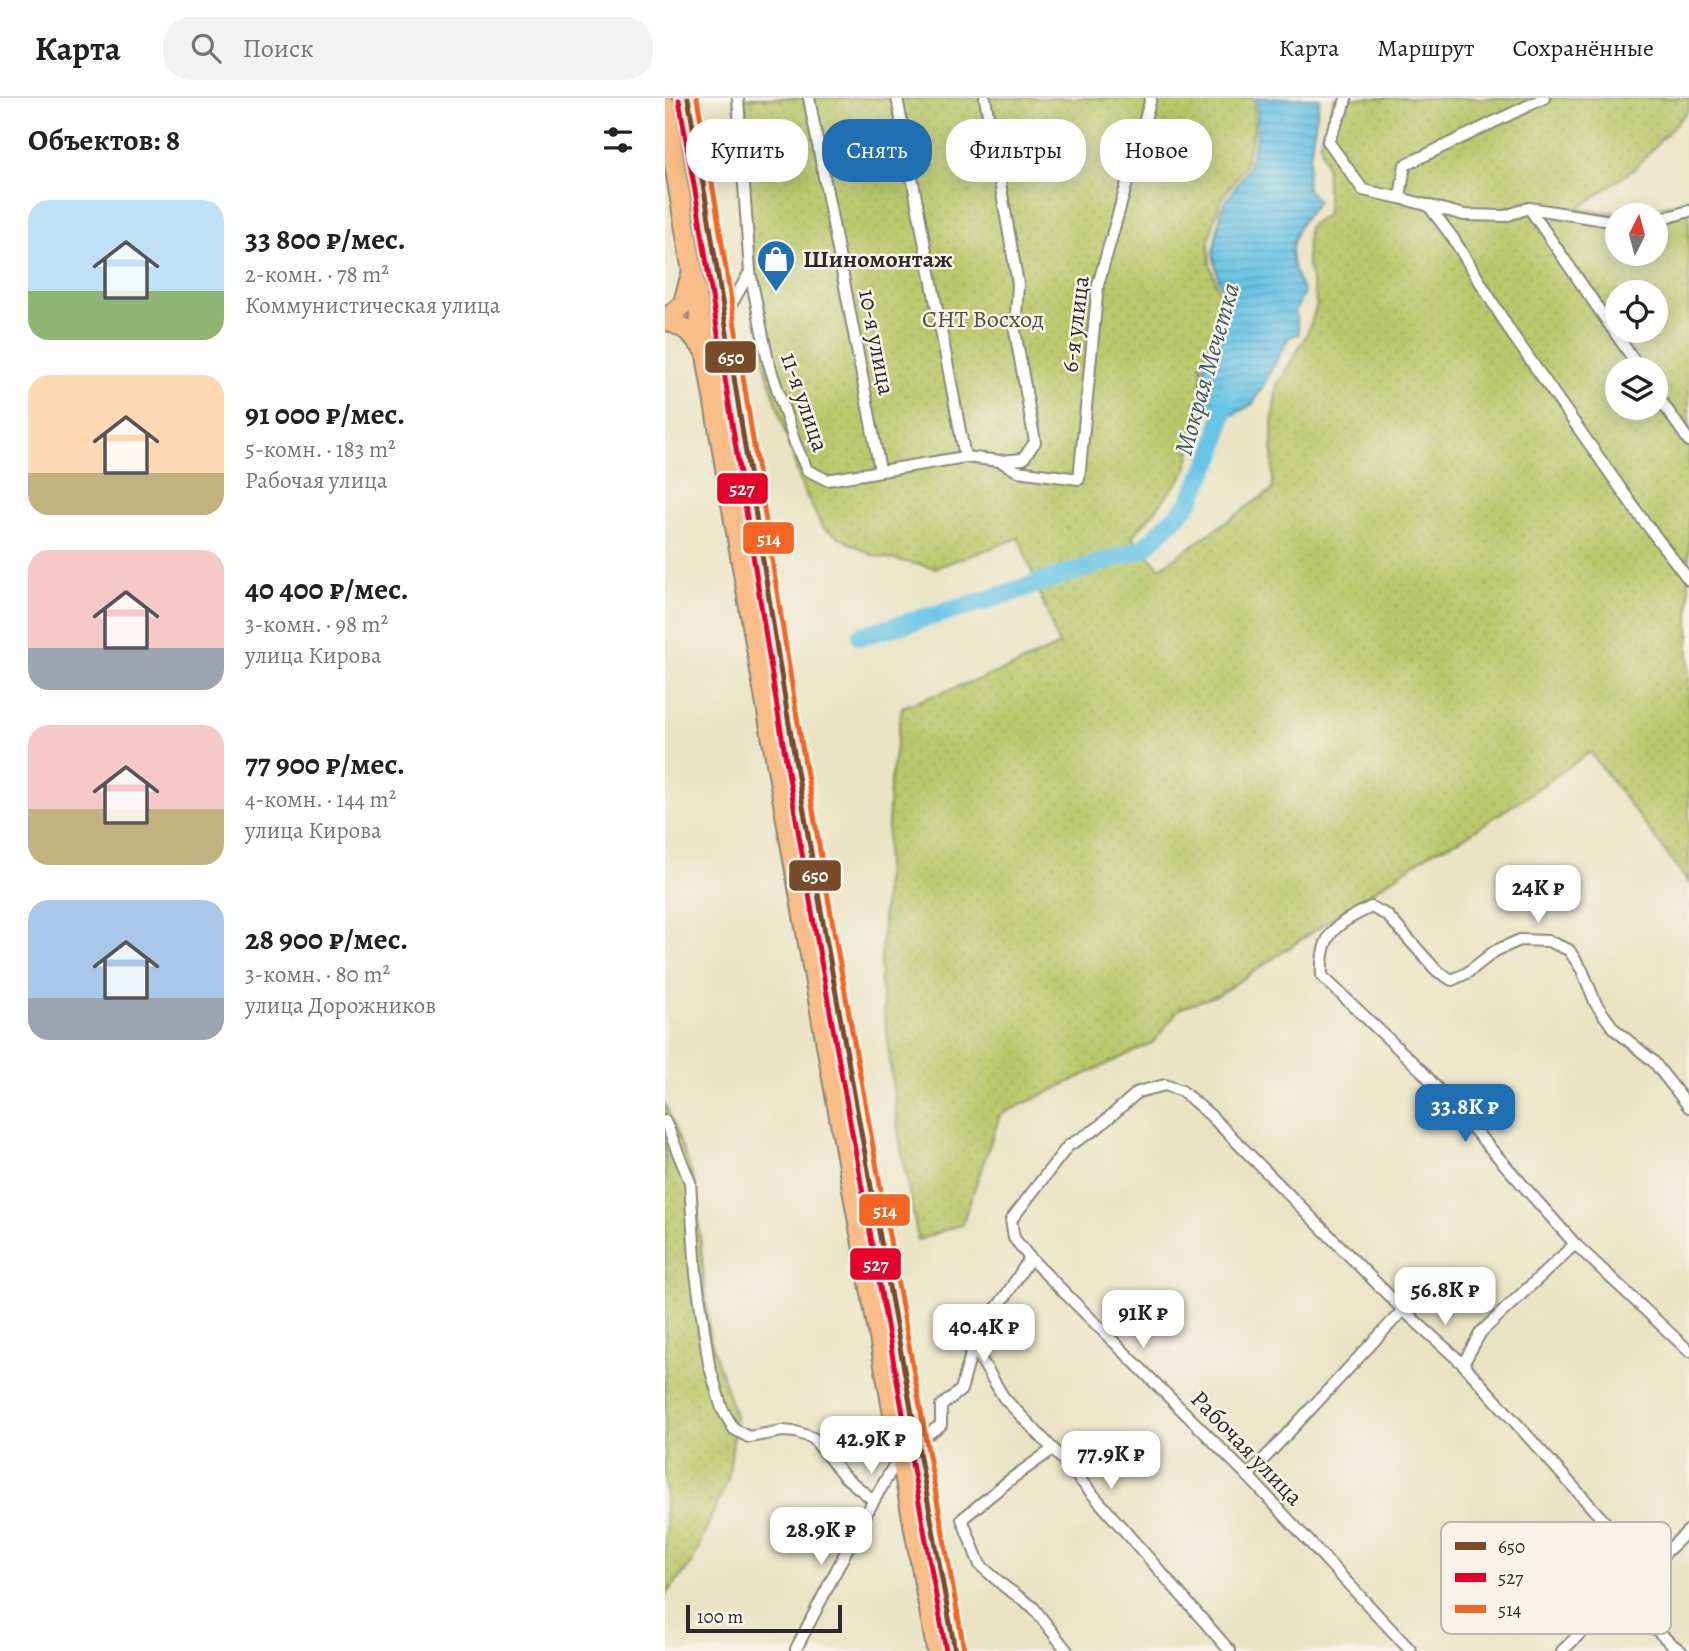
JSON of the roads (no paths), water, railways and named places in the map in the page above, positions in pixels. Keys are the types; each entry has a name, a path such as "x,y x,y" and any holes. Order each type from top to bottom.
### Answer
{"highway":[{"path":"688,98 821,911 861,1122 903,1456 955,1651"},
{"path":"665,105 803,915 937,1651"},
{"path":"692,272 683,304 666,320 679,324 694,335 706,352"}],"street":[{"name":"11-я улица","path":"738,98 750,272 768,361 795,443 807,470 827,480 965,457 1000,461"},
{"name":"10-я улица","path":"809,98 880,470"},
{"path":"897,98 965,457"},
{"path":"985,98 1018,284 1016,331 1035,442 1023,459 1000,461"},
{"name":"6-я улица","path":"1000,461 1017,471 1079,479 1098,285 1151,98"},
{"path":"1346,98 1328,141 1363,190 1464,215 1504,216 1529,208 1605,220"},
{"path":"1400,198 1405,165 1544,98"},
{"path":"1428,205 1453,238 1512,334 1640,516 1689,580"},
{"path":"1529,208 1632,357"},
{"path":"1668,217 1689,211"},
{"path":"725,316 750,272"},
{"path":"1668,410 1689,440"},
{"path":"1689,1107 1653,1060 1614,1029 1596,1004 1582,970 1569,950 1548,942 1520,940 1495,951 1467,973 1452,980 1437,971 1387,915 1371,907 1343,921 1327,939 1321,956 1322,976 1421,1070 1575,1244 1689,1351"},
{"name":"Рабочая улица","path":"1411,1651 1248,1476 1030,1258 1014,1238 1011,1220 1068,1146 1096,1129 1138,1092 1165,1085 1182,1091 1210,1115 1403,1310 1463,1364 1605,1522"},
{"path":"665,1121 691,1182 701,1313 709,1364 722,1409 734,1429 749,1437 782,1431 796,1432 813,1438 844,1476 873,1500"},
{"path":"1463,1364 1481,1332 1575,1244"},
{"path":"796,1650 873,1500 903,1456 941,1425 941,1406 961,1390 976,1336 1030,1258"},
{"path":"1248,1476 1403,1310"},
{"path":"973,1346 1004,1398 1053,1449 1230,1651"},
{"path":"1053,1449 962,1519 980,1565 1033,1607 1067,1651"},
{"path":"1671,1548 1689,1530"},
{"path":"1562,1651 1579,1634"},
{"path":"1661,1634 1681,1651"}],"water":[{"path":"1257,98 1320,98 1306,188 1318,201 1302,221 1292,252 1295,273 1304,293 1295,311 1299,334 1289,337 1253,404 1233,415 1212,413 1206,402 1203,374 1206,358 1214,349 1228,305 1213,253 1222,208 1248,168 1257,135"}],"waterway":[{"name":"Мокрая Мечетка","path":"861,636 984,601 1143,549 1187,506 1213,455 1230,390"}],"place":[{"name":"Шиномонтаж","path":"776,293"}],"park label":[{"name":"СНТ Восход","path":"983,319"}]}
